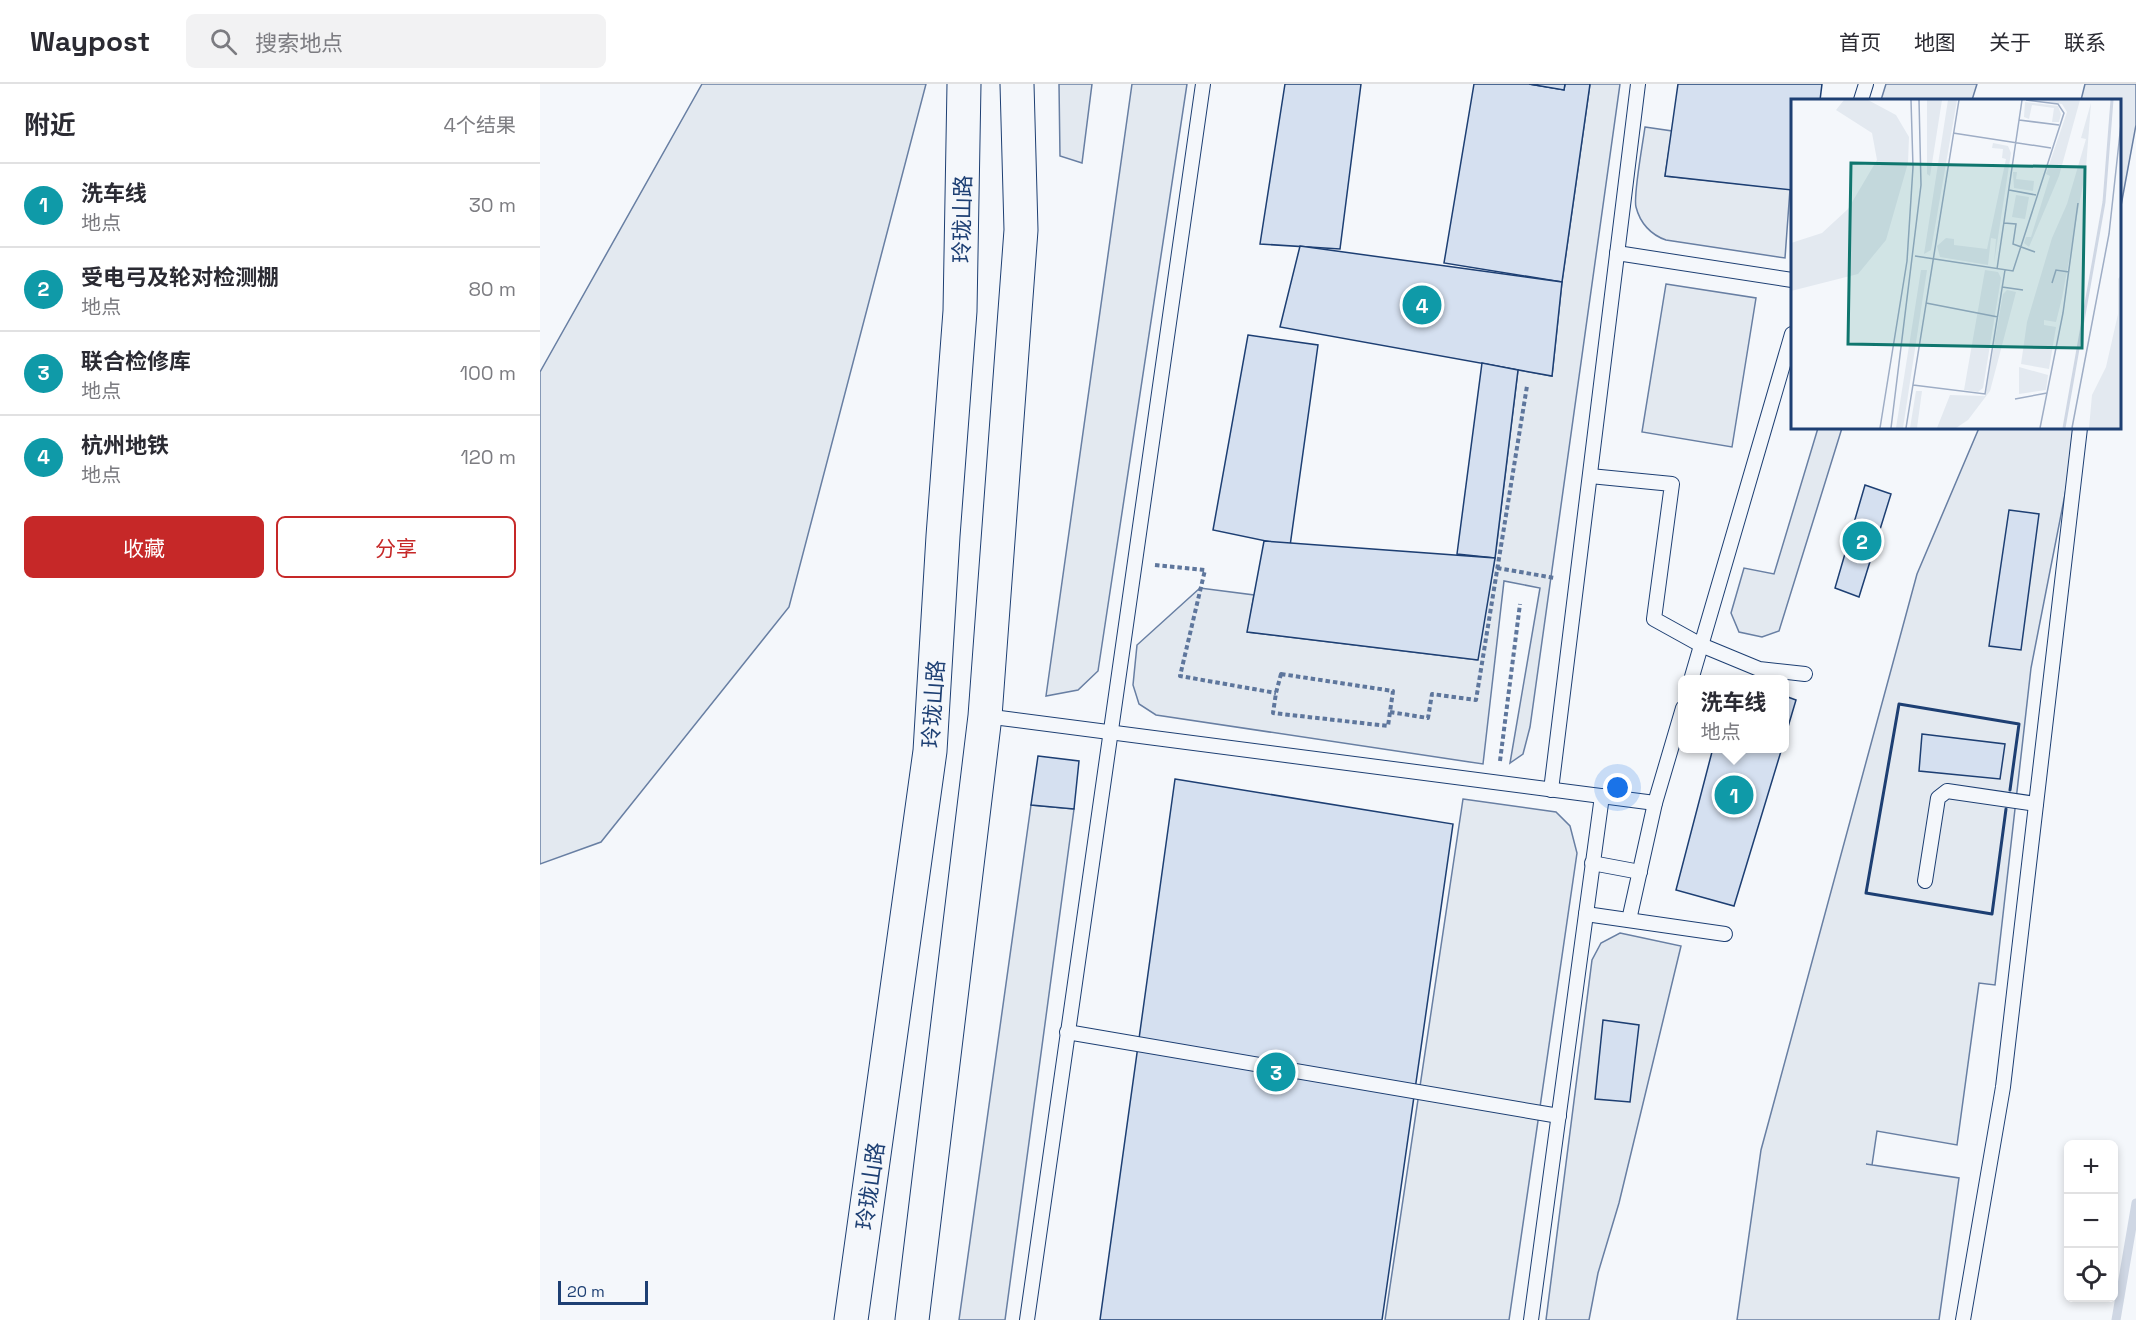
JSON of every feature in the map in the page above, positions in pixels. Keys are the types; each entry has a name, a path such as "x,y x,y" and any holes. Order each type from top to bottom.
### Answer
{"main road":[{"name":"玲珑山路","path":"851,1320 930,751 960,311 964,84"},
{"path":"912,1320 985,716 1021,230 1017,84"}],"lane":[{"path":"1027,1320 1133,562 1203,84"},
{"path":"1551,790 1638,84"},
{"path":"1861,99 1866,84"},
{"path":"1617,253 1791,280"},
{"path":"1692,675 1791,337"},
{"path":"1963,1320 2003,1087 2080,429"},
{"path":"1590,476 1672,484 1654,619 1701,645 1759,669 1805,674"},
{"path":"985,716 1655,803"},
{"path":"1629,921 1655,803 1678,725"},
{"path":"1925,881 1938,798 1947,791 2036,804"},
{"path":"1531,1320 1602,796"},
{"path":"1592,863 1640,872"},
{"path":"1586,914 1725,934"},
{"path":"1067,1032 1559,1116"}],"path":[{"path":"1390,712 1428,718 1432,694 1476,700 1527,386"},
{"path":"1133,562 1205,570 1180,676 1276,693"},
{"path":"1497,568 1577,582"},
{"path":"1497,783 1520,604"},
{"path":"1281,674 1393,691 1388,726 1274,713 1276,693 1281,674"}],"shaded area":[{"path":"702,84 926,84 789,607 601,842 540,864 540,372"},
{"path":"1059,84 1092,84 1082,163 1060,156"},
{"path":"1132,84 1187,84 1098,671 1078,690 1046,696"},
{"path":"1590,84 1620,84 1530,727 1523,754 1510,763 1540,588 1504,581 1483,764 1156,715 1139,704 1133,685 1137,645 1200,588 1254,595 1248,632 1477,660 1495,558 1518,370 1552,376 1562,282"},
{"path":"1886,84 1977,84 1972,99 1881,99"},
{"path":"2085,84 2136,84 2136,125 2121,206 2121,99 2081,99"},
{"path":"1645,127 1672,131 1665,176 1790,189 1785,258 1666,240 1651,232 1640,218 1635,201"},
{"path":"1666,284 1756,298 1732,447 1642,432"},
{"path":"1818,429 1842,429 1779,631 1762,637 1739,632 1731,613 1744,568 1774,574"},
{"path":"1979,429 2078,429 2031,668 1995,985 1979,983 1957,1145 1877,1131 1872,1165 1959,1178 1939,1320 1737,1320 1761,1150 1917,574"},
{"path":"1463,799 1556,812 1570,826 1577,853 1509,1320 1385,1320"},
{"path":"1031,805 1074,809 1005,1320 959,1320"},
{"path":"1620,933 1681,946 1619,1203 1598,1273 1589,1320 1546,1320 1592,960 1601,943"}],"building":[{"path":"1285,84 1361,84 1340,249 1260,244"},
{"path":"1474,84 1529,84 1564,90 1565,84 1590,84 1562,282 1444,263"},
{"path":"1529,84 1565,84 1564,90"},
{"path":"1678,84 1822,84 1820,99 1791,99 1791,190 1665,176"},
{"path":"1300,246 1562,282 1552,376 1280,327"},
{"path":"1248,335 1318,345 1290,546 1213,530"},
{"path":"1482,363 1518,370 1495,558 1457,554"},
{"path":"1865,485 1891,494 1859,597 1835,588"},
{"path":"2009,510 2039,514 2021,650 1989,646"},
{"path":"1264,541 1495,558 1478,660 1247,632"},
{"path":"1789,697 1796,700 1789,724"},
{"path":"1922,734 2005,744 2000,779 1919,771"},
{"path":"1712,753 1780,753 1734,906 1676,890"},
{"path":"1038,756 1079,761 1074,809 1031,805"},
{"path":"1175,779 1453,824 1382,1320 1100,1320"},
{"path":"1603,1020 1639,1025 1630,1102 1595,1099"}],"waterway":[{"path":"2116,1320 2136,1203"}],"wall":[{"path":"2006,809 1992,914 1866,893 1899,704 2019,724 2010,790"}],"place":[{"name":"杭州地铁","path":"1422,305"},
{"name":"受电弓及轮对检测棚","path":"1862,541"},
{"name":"洗车线","path":"1734,795"},
{"name":"联合检修库","path":"1276,1072"}]}
